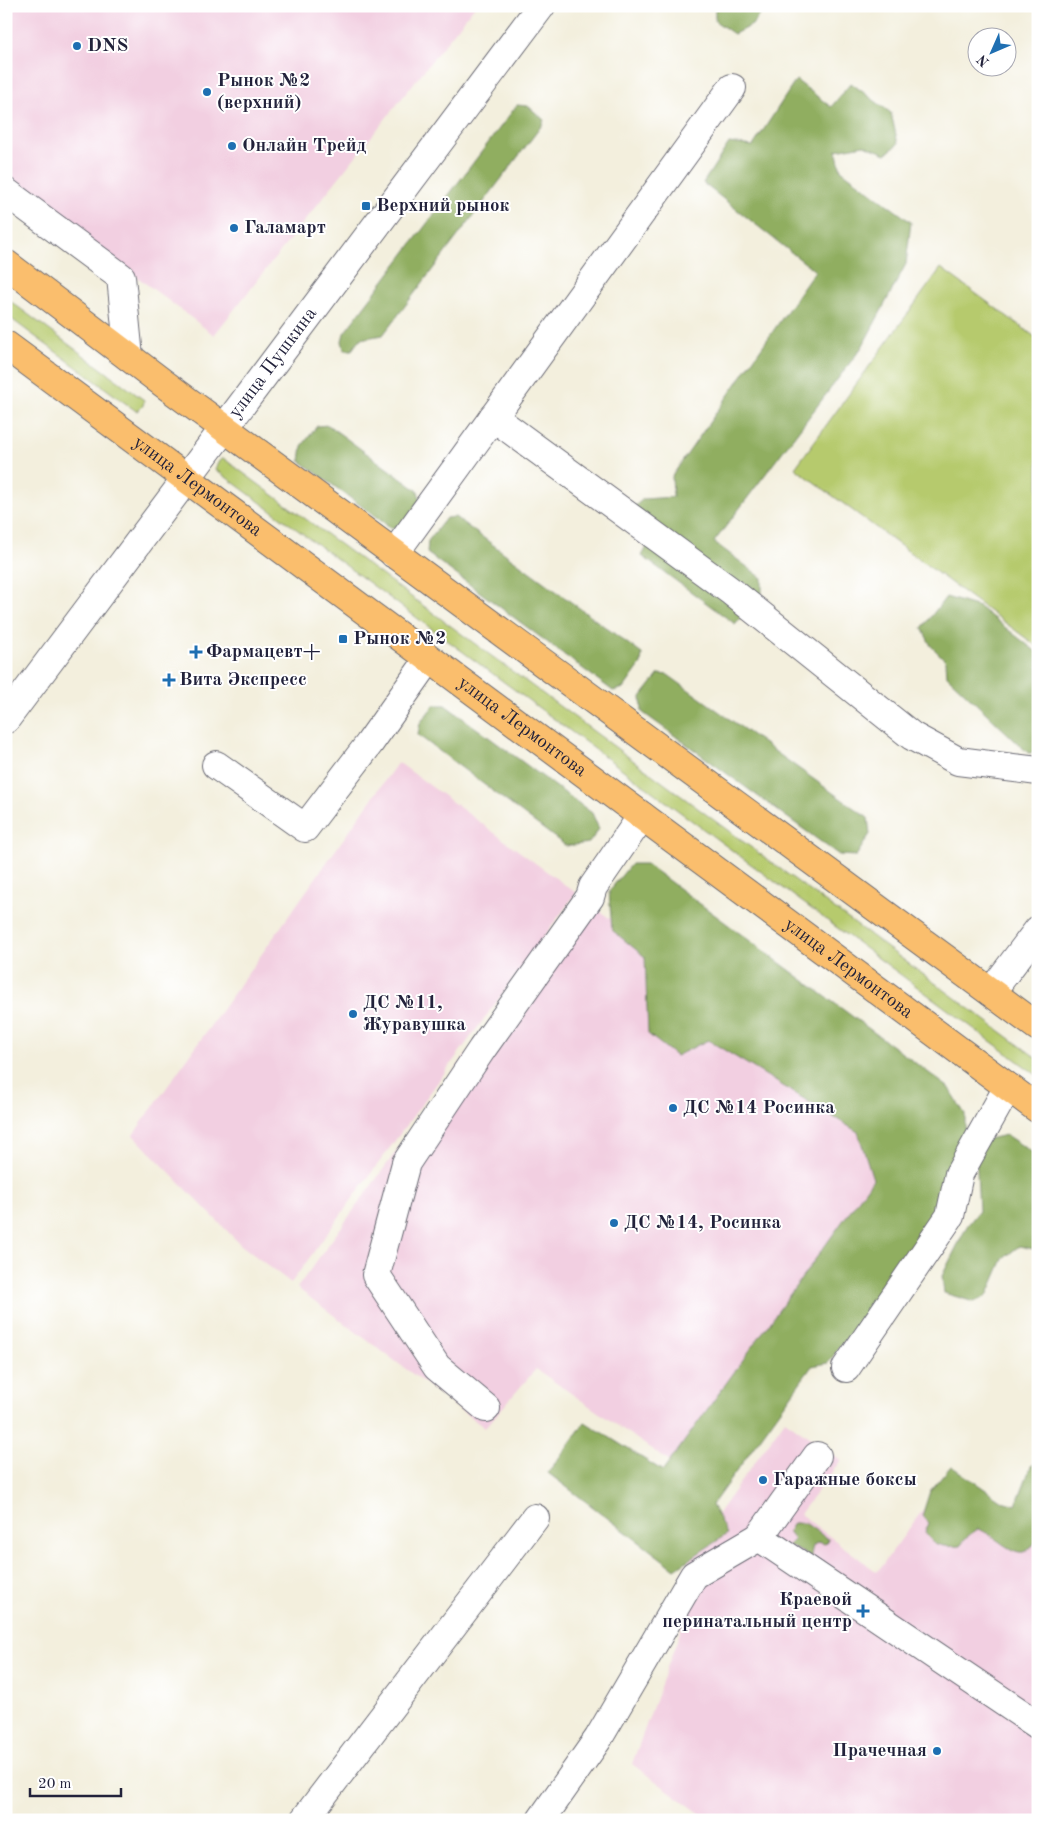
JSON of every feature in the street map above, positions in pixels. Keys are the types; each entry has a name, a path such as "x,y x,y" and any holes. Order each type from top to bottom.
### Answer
{"main road":[{"path":"6,264 394,554 1038,1027"},
{"name":"улица Лермонтова","path":"6,345 1038,1109"}],"street":[{"name":"улица Пушкина","path":"6,719 541,6"},
{"path":"394,554 732,88"},
{"path":"6,192 121,277 129,357"},
{"path":"493,417 732,592 912,736 958,761 1038,770"},
{"path":"216,765 304,828 369,744 429,659"},
{"path":"486,1408 437,1367 376,1275 406,1163 482,1049 590,897 593,887 642,816"},
{"path":"991,992 1038,930"},
{"path":"846,1368 950,1216 959,1174 1008,1087"},
{"path":"541,1820 598,1739 694,1575 759,1537 817,1456"},
{"path":"304,1820 535,1518"},
{"path":"759,1537 1038,1725"}],"shaded area":[{"name":"Рынок №2 (верхний)","path":"6,6 475,6 214,335 6,178"},
{"name":"ДС №11, Журавушка","path":"398,762 576,893 291,1283 241,1245 133,1135"},
{"name":"ДС №14, Росинка","path":"581,897 931,1159 696,1480 536,1369 485,1428 297,1288"},
{"name":"Краевой перинатальный центр","path":"785,1420 841,1460 800,1514 877,1572 950,1473 1013,1514 1038,1491 1038,1820 709,1820 632,1764 696,1588 680,1576 721,1509"}],"green space":[{"path":"715,6 766,6 752,25 734,34 715,21"},
{"path":"796,80 831,107 851,83 891,113 898,144 886,154 864,145 836,150 841,170 911,222 906,264 862,347 714,542 762,578 762,593 735,624 642,556 650,541 620,520 643,499 673,497 672,476 815,271 703,183 729,143 753,146"},
{"path":"517,105 528,106 544,120 542,125 383,335 360,339 352,350 344,350 342,341 344,333"},
{"path":"941,268 1038,339 1038,647 795,468"},
{"path":"6,298 144,400 142,407 136,411 6,315"},
{"path":"328,425 418,491 420,499 403,525 391,528 300,461 302,446 317,426"},
{"path":"223,458 1038,1059 1038,1076 215,469"},
{"path":"455,517 642,654 641,664 624,688 613,691 427,553 428,541 446,518"},
{"path":"946,597 979,607 1038,653 1038,753 1028,753 947,676 946,661 931,646 922,628"},
{"path":"659,674 668,675 868,818 870,834 856,856 839,855 642,712 641,697"},
{"path":"434,705 445,705 592,813 599,829 589,843 566,846 418,735 420,723"},
{"path":"631,864 646,864 948,1087 965,1114 965,1143 941,1212 828,1363 812,1366 712,1505 727,1534 675,1569 548,1473 585,1422 663,1471 873,1179 858,1132 708,1040 676,1056 648,1034 645,957 612,930 609,891"},
{"path":"1006,1135 1038,1156 1038,1250 1019,1246 1003,1259 987,1296 974,1302 944,1293 942,1276 967,1226 979,1211 976,1153 988,1139"},
{"path":"1038,1462 1038,1540 1028,1550 1018,1552 1012,1550 978,1529 969,1535 960,1546 940,1545 928,1537 925,1532 928,1523 922,1516 930,1491 951,1466 1002,1501 1016,1505 1031,1466"},
{"path":"793,1523 805,1523 829,1540 825,1544 818,1542 813,1546 811,1554 813,1558 788,1545 794,1540 788,1532"}],"place":[{"name":"DNS","path":"77,46"},
{"name":"Рынок №2 (верхний)","path":"207,92"},
{"name":"Онлайн Трейд","path":"232,146"},
{"name":"Верхний рынок","path":"366,206"},
{"name":"Галамарт","path":"234,228"},
{"name":"Рынок №2","path":"343,639"},
{"name":"Фармацевт+","path":"196,652"},
{"name":"Вита Экспресс","path":"169,680"},
{"name":"ДС №11, Журавушка","path":"353,1014"},
{"name":"ДС №14 Росинка","path":"673,1108"},
{"name":"ДС №14, Росинка","path":"614,1223"},
{"name":"Гаражные боксы","path":"763,1480"},
{"name":"Краевой перинатальный центр","path":"863,1611"},
{"name":"Прачечная","path":"937,1751"}]}
